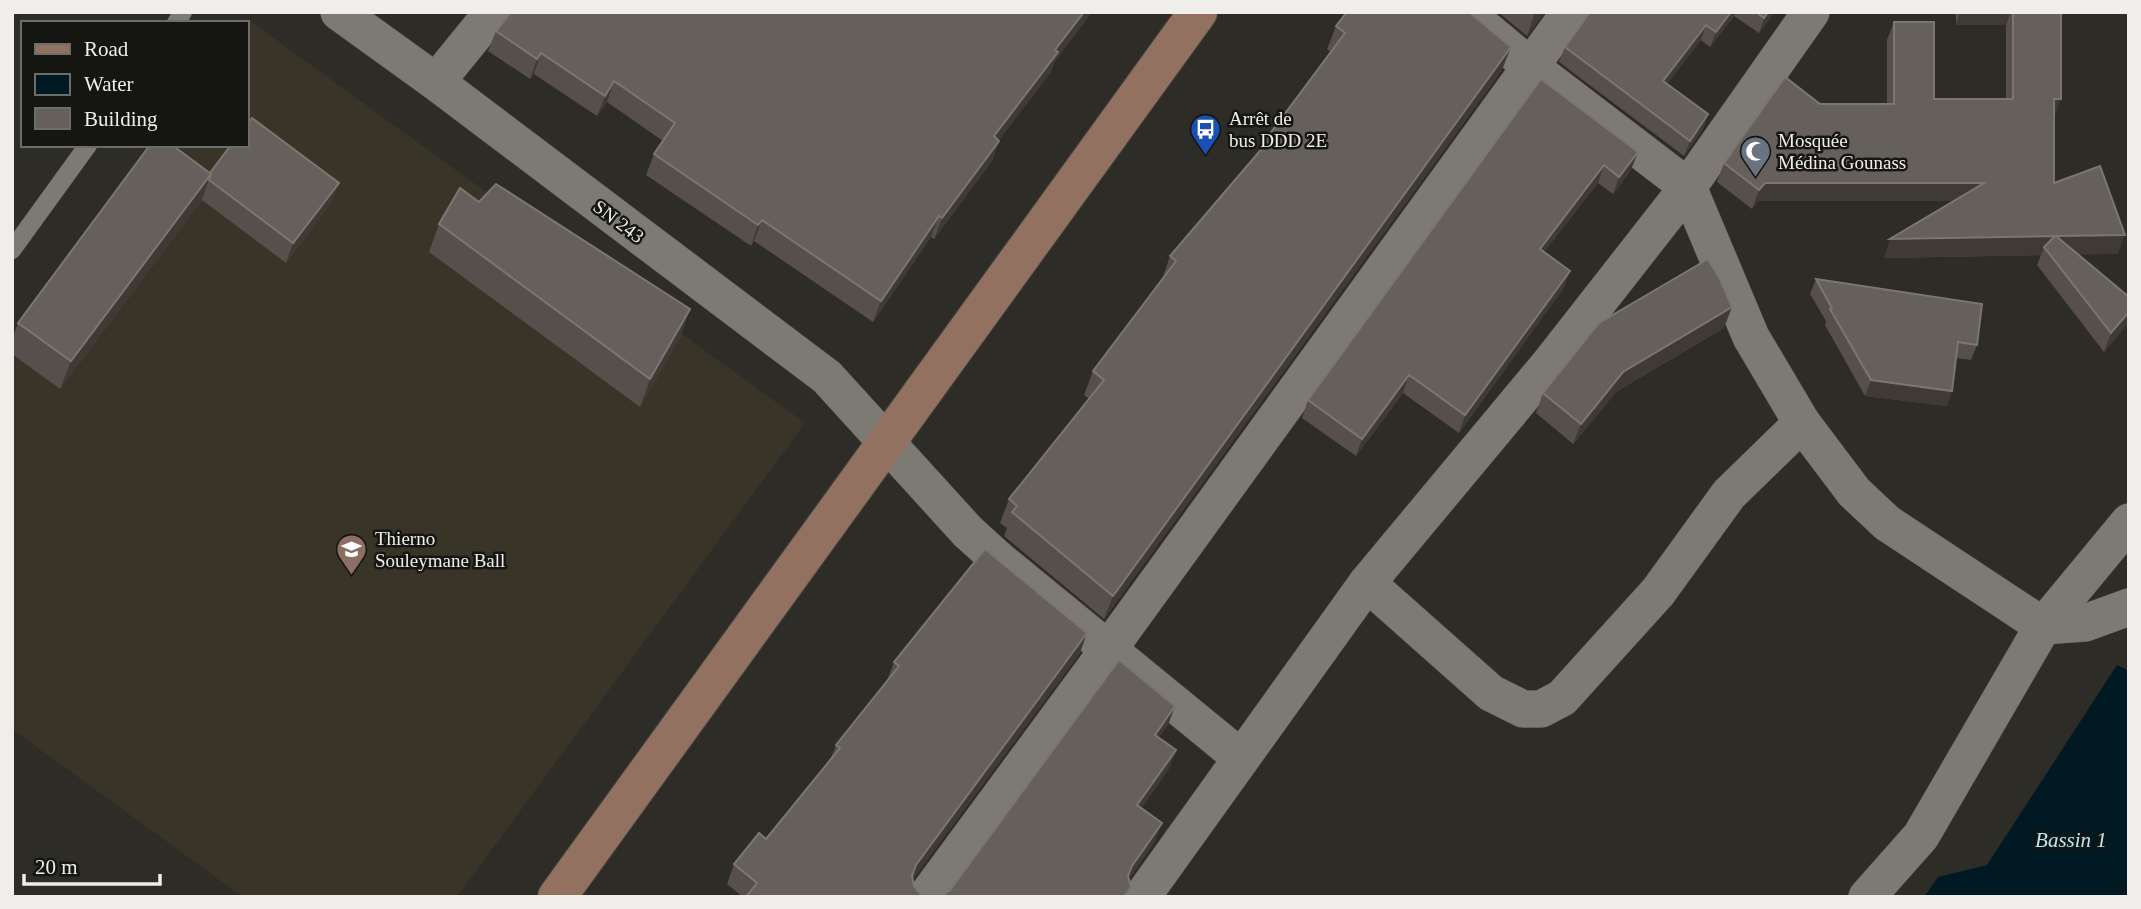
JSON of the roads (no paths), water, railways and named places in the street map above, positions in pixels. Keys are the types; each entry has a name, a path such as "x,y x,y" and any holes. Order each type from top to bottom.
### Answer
{"main road":[{"path":"557,897 1198,12"}],"street":[{"name":"SN 243","path":"339,12 827,377 968,532 1240,757"},
{"path":"436,82 493,12"},
{"path":"1465,12 1531,67 1688,187 1751,337 1802,422 1854,492 1887,523 2043,626 2085,623 2129,607"},
{"path":"926,897 1570,12"},
{"path":"1142,897 1367,583 1551,362 1688,187 1811,12"},
{"path":"1367,583 1491,693 1523,709 1541,709 1562,698 1658,592 1729,494 1802,422"},
{"path":"1867,897 1921,836 2043,626 2129,522"}],"lane":[{"path":"12,250 87,147"}],"water":[{"name":"Bassin 1","path":"2117,665 2129,671 2129,897 1924,897 1938,877 1987,865"}],"place":[{"name":"Arrêt de bus DDD 2E","path":"1206,156"},
{"name":"Mosquée Médina Gounass","path":"1755,178"},
{"name":"Thierno Souleymane Ball","path":"352,576"}]}
